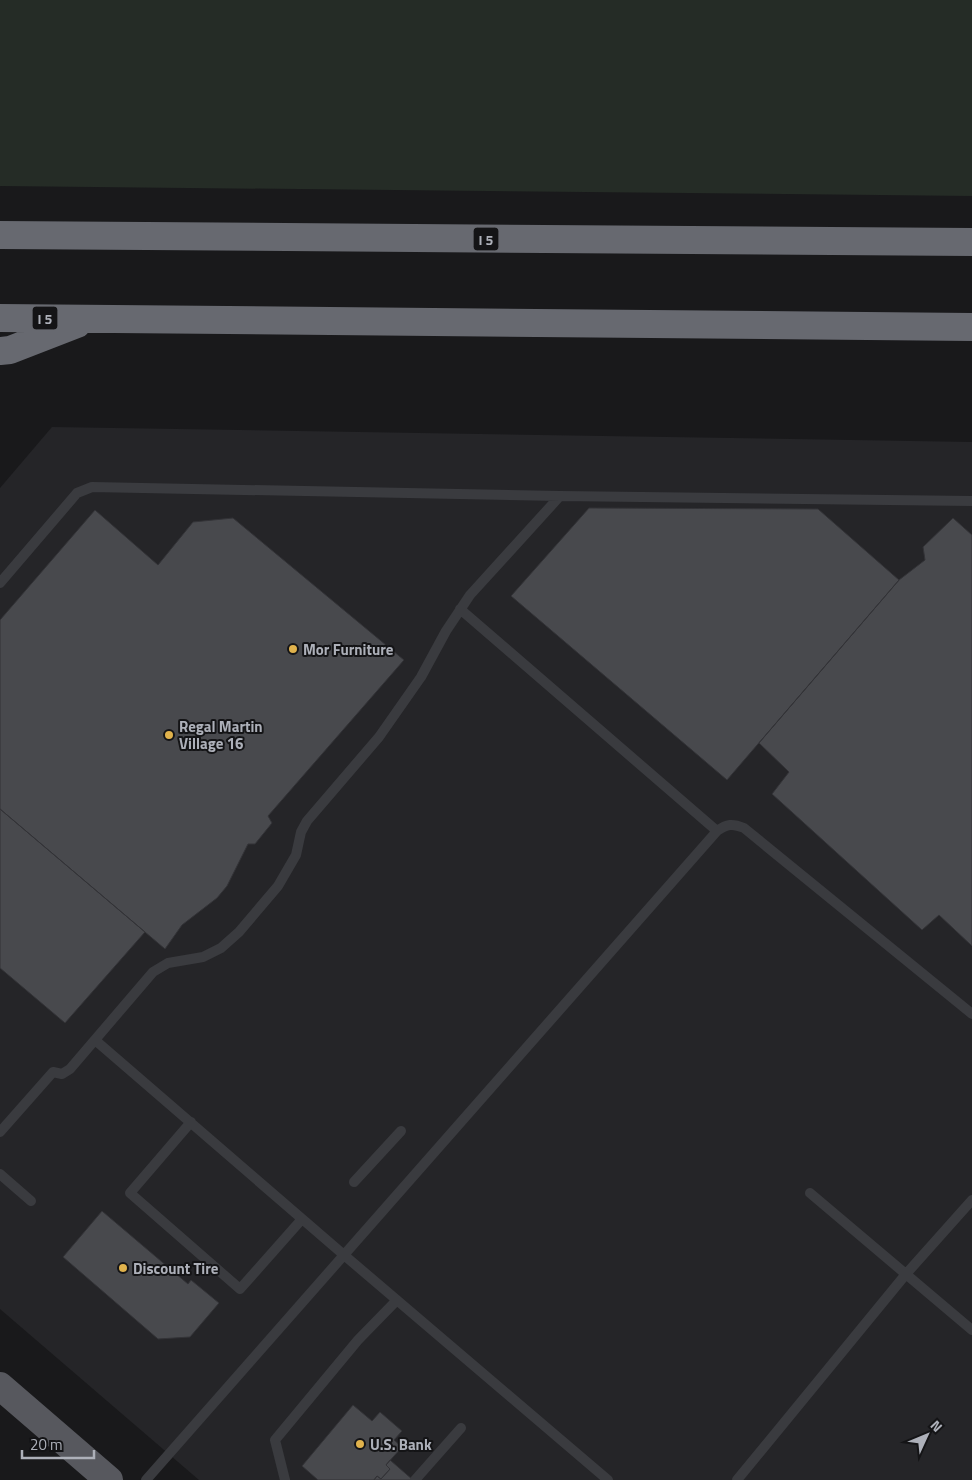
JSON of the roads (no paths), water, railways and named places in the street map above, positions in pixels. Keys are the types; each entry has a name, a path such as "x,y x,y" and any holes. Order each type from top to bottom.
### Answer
{"highway":[{"name":"I 5","path":"0,235 972,242"},
{"name":"I 5","path":"0,318 972,327"},
{"path":"0,351 10,350 90,319"}],"main road":[{"path":"0,1386 109,1480"}],"lane":[{"path":"0,583 77,492 92,487 560,496 972,501"},
{"path":"0,1132 53,1072 62,1074 70,1069 153,972 168,963 203,957 221,948 257,912 278,886 296,856 301,832 307,821 379,737 421,677 470,595 560,496"},
{"path":"460,609 716,831"},
{"path":"146,1480 716,831 726,824 735,824 744,828 972,1014"},
{"path":"95,1040 344,1256 608,1480"},
{"path":"190,1122 130,1193 240,1289 302,1219"},
{"path":"354,1182 401,1131"},
{"path":"0,1174 32,1201"},
{"path":"810,1193 972,1330"},
{"path":"737,1480 906,1274 972,1200"},
{"path":"284,1480 275,1440 358,1340 397,1300"},
{"path":"415,1480 461,1428"}],"place":[{"name":"Mor Furniture","path":"293,649"},
{"name":"Regal Martin Village 16","path":"169,735"},
{"name":"Discount Tire","path":"123,1268"},
{"name":"U.S. Bank","path":"360,1444"}]}
